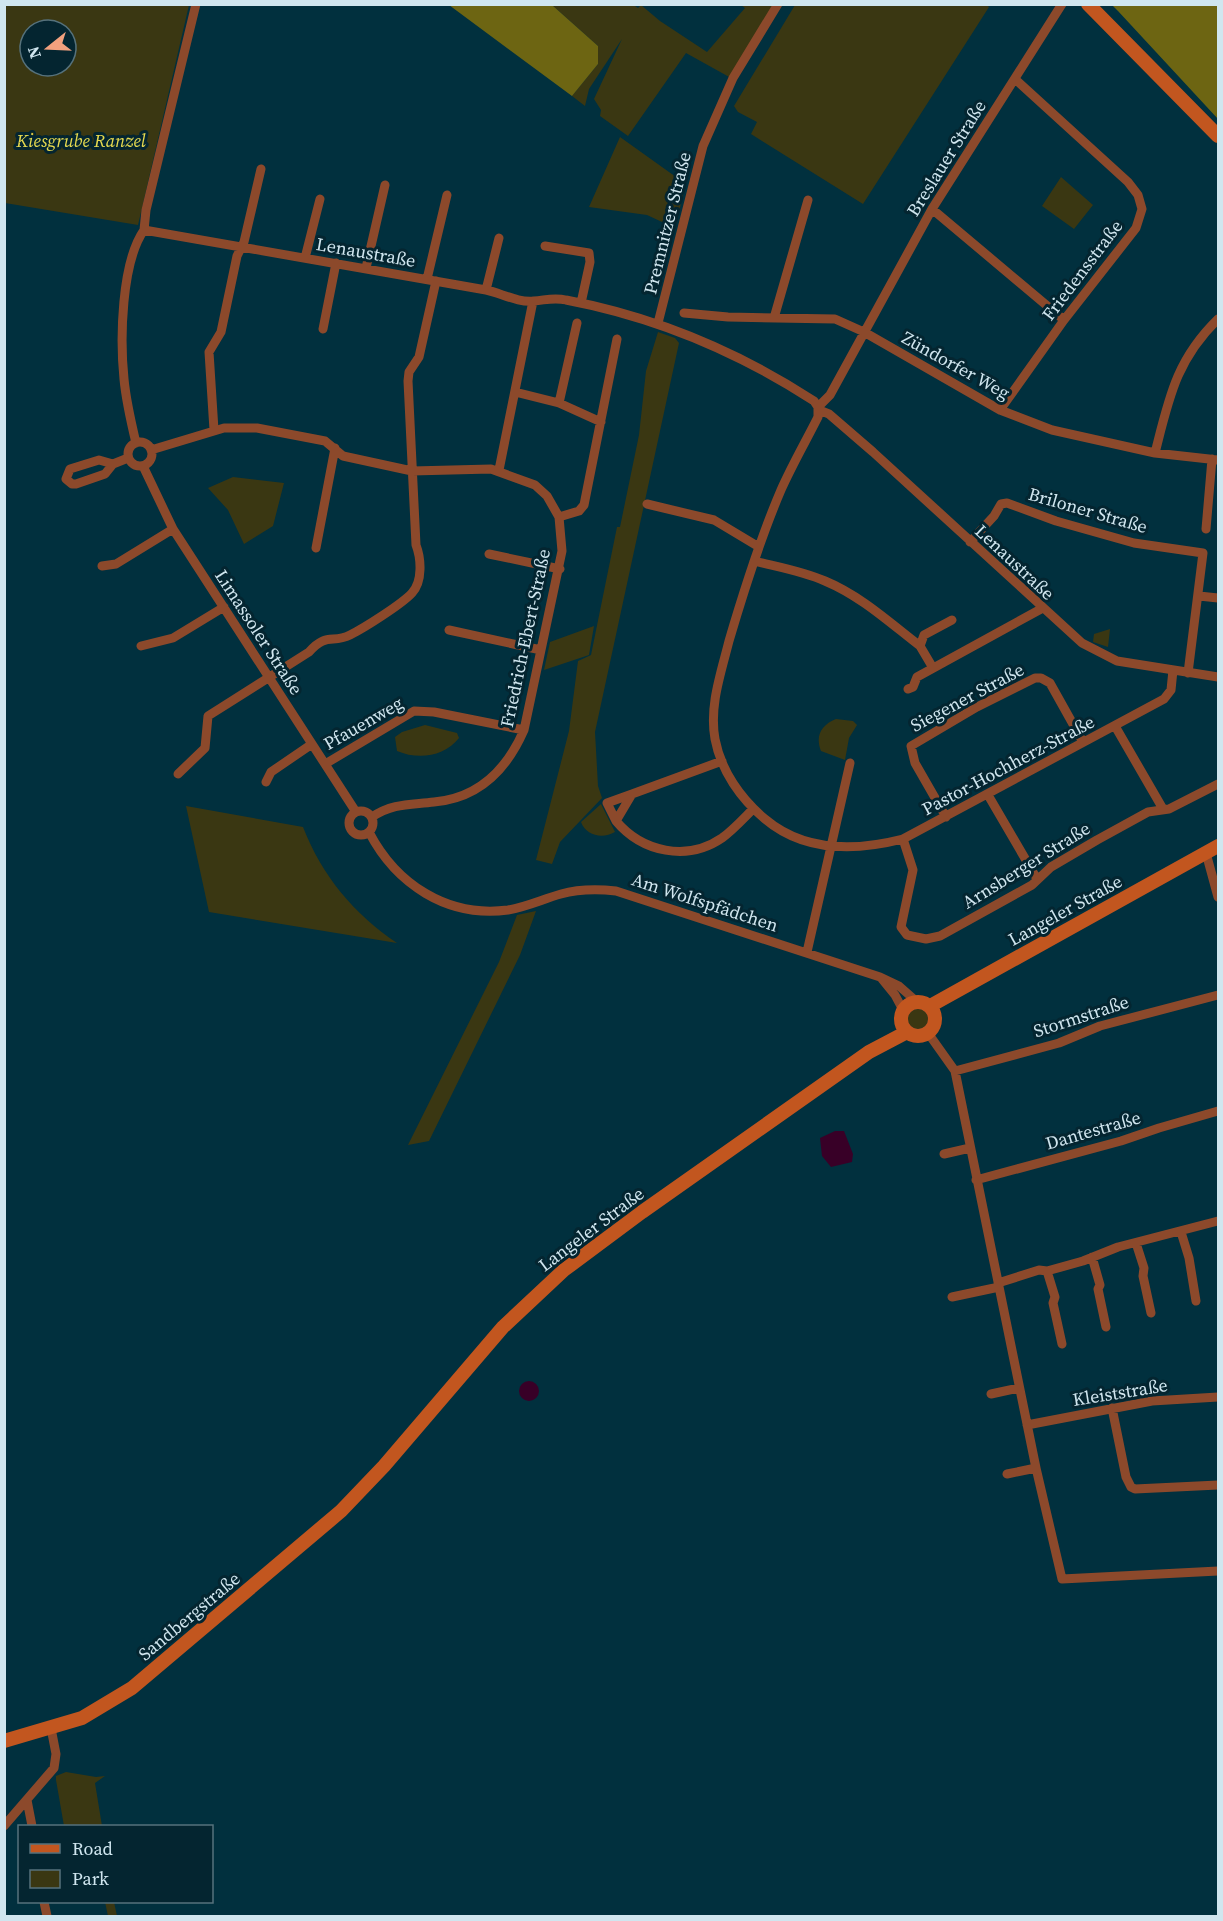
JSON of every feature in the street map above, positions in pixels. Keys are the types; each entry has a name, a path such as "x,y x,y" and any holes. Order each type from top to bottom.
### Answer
{"street":[{"path":"136,443 124,380 123,346 132,255 144,230 146,210 196,4"},
{"name":"Premnitzer Straße","path":"657,323 703,146 733,78 778,4"},
{"name":"Breslauer Straße","path":"864,332 933,209 1062,4"},
{"path":"1088,4 1218,136"},
{"name":"Friedensstraße","path":"1000,410 1064,320 1136,228 1142,209 1138,195 1128,182 1015,79"},
{"path":"214,430 209,352 221,332 237,256 261,169"},
{"path":"366,268 385,185"},
{"path":"178,774 206,748 208,716 309,652 321,640 348,636 407,597 416,588 422,559 416,545 408,381 409,372 419,357 447,195"},
{"path":"305,258 320,199"},
{"path":"774,318 808,200"},
{"path":"933,209 1064,320"},
{"name":"Lenaustraße","path":"144,230 432,280 533,302 552,298 581,303 657,323 735,355 771,373 829,414 1041,609 1078,640 1105,656 1218,677"},
{"path":"486,290 499,238"},
{"path":"545,246 589,253 591,257 581,303"},
{"path":"323,329 336,263"},
{"path":"151,450 214,430 241,427 275,430 326,441 349,458 412,471 499,470 533,302"},
{"name":"Zündorfer Weg","path":"684,313 835,320 864,332 1000,410 1052,430 1155,453 1215,459 1206,529"},
{"path":"1155,453 1175,378 1218,319"},
{"path":"559,403 577,323"},
{"name":"Pastor-Hochherz-Straße","path":"864,332 830,395 818,408 818,417 781,489 754,561 722,664 714,704 715,739 722,761 734,784 753,809 795,838 831,847 875,845 903,839 1164,699 1171,690 1173,670"},
{"path":"559,517 579,511 584,505 616,339"},
{"path":"515,392 559,403 601,422"},
{"path":"136,443 145,443 151,450 151,460 143,466 134,465 128,458 129,449 136,443"},
{"path":"316,548 335,448"},
{"path":"113,464 128,458"},
{"name":"Limassoler Straße","path":"143,466 173,529 356,812"},
{"name":"Friedrich-Ebert-Straße","path":"372,817 396,805 448,800 479,788 503,767 516,749 524,730 560,569 562,534 559,517 542,490 528,481 499,470"},
{"name":"Briloner Straße","path":"970,542 994,516 1001,504 1007,503 1056,521 1134,543 1203,553 1188,673"},
{"path":"647,504 714,520 759,547"},
{"path":"102,566 116,564 173,529"},
{"path":"489,554 560,569"},
{"path":"754,561 804,573 837,586 873,609 921,646 933,669"},
{"path":"1199,596 1218,598"},
{"path":"141,646 173,638 224,607"},
{"path":"908,688 913,687 914,679 1041,609"},
{"path":"921,646 924,635 952,620"},
{"path":"449,630 541,650"},
{"name":"Siegener Straße","path":"946,817 915,763 911,746 977,707 1035,678 1041,678 1050,683 1083,742"},
{"name":"Pfauenweg","path":"325,764 414,711 434,712 524,730"},
{"path":"1115,726 1163,809"},
{"path":"266,782 271,772 312,744"},
{"path":"722,761 607,803 616,821 641,842 656,849 676,852 698,849 715,842 753,809"},
{"path":"807,952 850,763"},
{"name":"Arnsberger Straße","path":"903,839 913,870 901,927 913,938 940,936 1032,885 1051,867 1148,812 1169,809 1218,784"},
{"path":"616,821 632,794"},
{"path":"988,795 1037,879"},
{"path":"356,812 365,812 372,817 373,823 369,832 360,834 352,829 350,820 356,812"},
{"name":"Am Wolfspfädchen","path":"369,832 384,857 400,876 426,895 449,905 482,911 509,910 574,891 616,891 880,977 899,986 916,1001"},
{"path":"1212,849 1218,897"},
{"name":"Langeler Straße","path":"930,1006 1212,849"},
{"path":"880,977 895,994 903,1021 918,1036 928,1033 935,1020 930,1006 916,1001 903,1021"},
{"name":"Stormstraße","path":"955,1071 1059,1043 1108,1023 1218,995"},
{"name":"Langeler Straße","path":"373,1479 503,1328 564,1270 642,1212 869,1052 903,1021"},
{"path":"928,1033 955,1071 1036,1468 1062,1579 1218,1571"},
{"name":"Dantestraße","path":"976,1180 1112,1144 1218,1111"},
{"path":"944,1154 970,1148"},
{"path":"952,1297 998,1285 1039,1270 1047,1271 1092,1257 1100,1252 1218,1221"},
{"path":"1182,1232 1196,1301"},
{"path":"1136,1243 1144,1268 1143,1276 1151,1314"},
{"path":"1092,1257 1100,1285 1098,1289 1106,1327"},
{"path":"1047,1271 1055,1297 1053,1303 1062,1344"},
{"path":"991,1394 1020,1388"},
{"name":"Kleiststraße","path":"1027,1425 1152,1401 1218,1397"},
{"path":"1112,1408 1126,1477 1131,1486 1136,1489 1218,1485"},
{"path":"1007,1474 1036,1468"},
{"name":"Sandbergstraße","path":"4,1741 81,1718 132,1688 341,1511 373,1479"},
{"path":"4,1826 51,1774 55,1765 55,1746 51,1728"},
{"path":"27,1800 32,1825"}],"green space":[{"path":"632,4 638,8 641,5 660,21 707,52 745,8 741,5 774,5 731,78 686,53 628,136 600,116 601,110 594,99 622,39 589,89 585,106 572,96 598,64 598,46 552,5"},
{"path":"986,4 989,7 863,204 751,134 757,122 738,112 734,106 795,5"},
{"name":"Kiesgrube Ranzel","path":"4,5 189,5 138,225 5,203"},
{"path":"620,137 683,182 685,187 675,228 647,215 589,207"},
{"path":"1061,177 1093,205 1074,229 1042,206"},
{"path":"658,332 675,338 679,343 595,732 598,786 602,798 560,842 552,864 536,860 569,731 578,661 591,655 617,527 620,527 639,435 646,371"},
{"path":"233,477 284,483 273,526 244,544 228,510 208,488"},
{"path":"594,626 589,655 544,670 550,642"},
{"path":"1110,629 1108,647 1093,642 1094,634"},
{"path":"836,719 853,721 857,725 849,738 845,760 821,751 819,746 819,736 823,728"},
{"path":"425,725 457,733 459,738 446,749 430,755 413,755 397,751 395,737 402,732"},
{"path":"601,804 615,832 600,836 591,833 583,827 581,822"},
{"path":"186,806 303,827 320,862 341,893 367,920 397,943 209,912"},
{"path":"536,911 520,955 429,1141 408,1145 499,962 517,915"},
{"path":"914,1009 922,1009 928,1015 928,1023 922,1029 914,1029 908,1023 908,1015"},
{"path":"66,1772 96,1777 105,1776 95,1783 102,1825 64,1825 56,1776"},
{"path":"105,1903 114,1903 117,1916 108,1916"}],"shaded area":[{"path":"449,5 552,5 598,46 598,64 572,96"},
{"path":"1112,5 1218,5 1218,119 1118,11"},
{"path":"835,1131 844,1131 853,1154 852,1162 831,1167 822,1156 820,1138"},
{"path":"525,1381 533,1381 539,1387 539,1395 533,1401 525,1401 519,1395 519,1387"}]}
